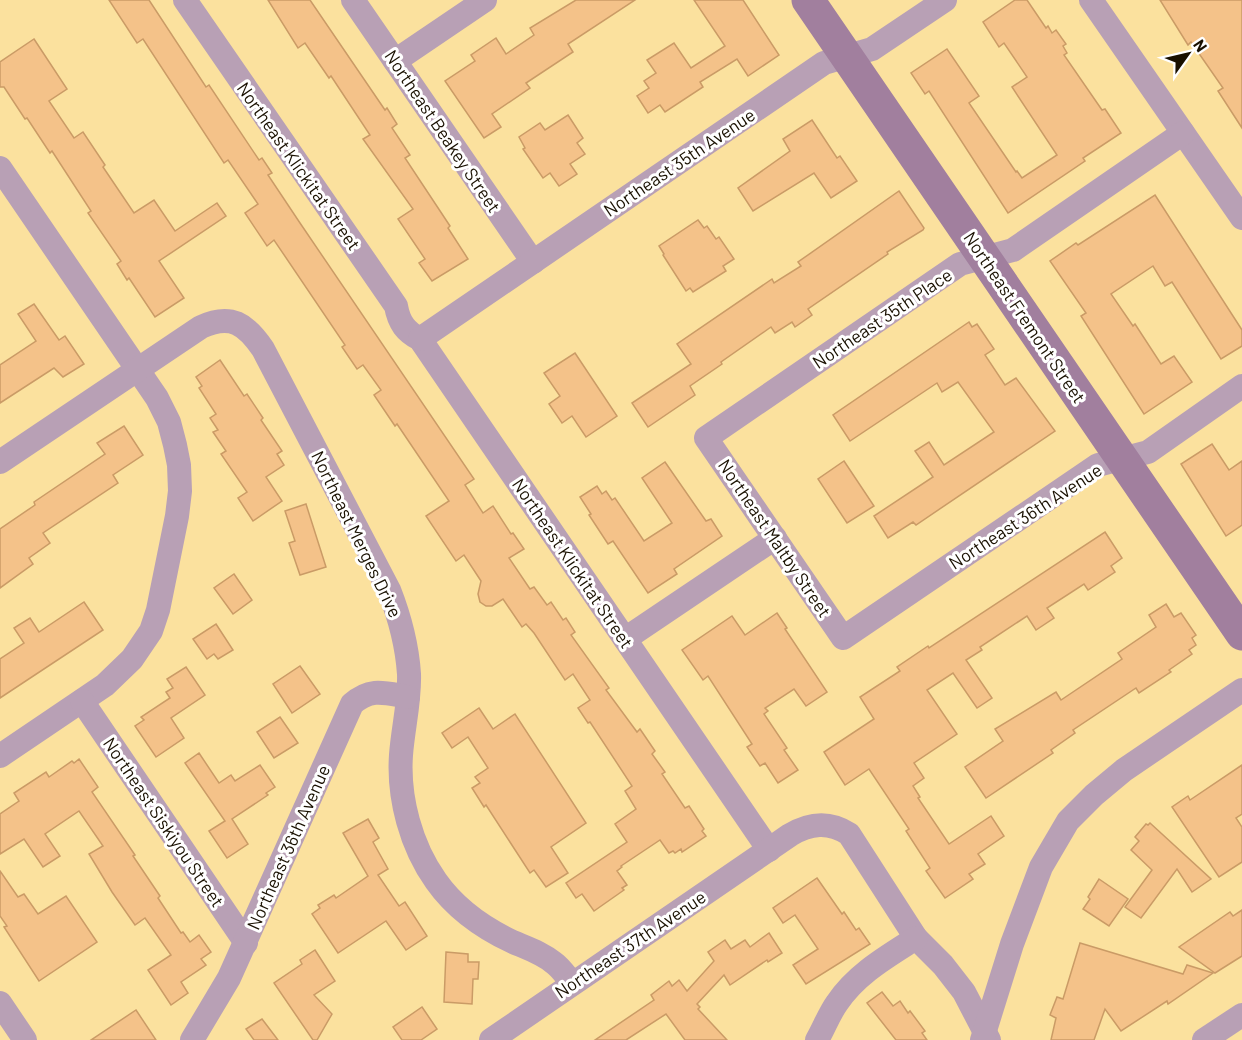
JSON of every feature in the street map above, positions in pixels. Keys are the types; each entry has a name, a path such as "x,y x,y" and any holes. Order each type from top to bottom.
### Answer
{"main road":[{"name":"Northeast Fremont Street","path":"808,0 1242,634"}],"street":[{"name":"Northeast Klickitat Street","path":"184,0 396,306 398,319 408,333 420,339 769,850"},
{"name":"Northeast Beakey Street","path":"353,0 533,262"},
{"path":"395,61 485,0"},
{"name":"Northeast 35th Avenue","path":"420,339 824,63 872,49 945,0"},
{"path":"1091,0 1241,212"},
{"name":"Northeast 35th Place","path":"706,438 960,264 1013,250 1184,133"},
{"path":"0,168 157,398 169,422 179,465 180,491 158,610 151,631 132,659 117,675 82,701 0,756"},
{"name":"Northeast Merges Drive","path":"138,369 209,323 231,321 242,325 253,334 389,590 403,629 408,697 401,757 401,783 406,812 422,858 436,881 471,917 492,932 555,963 572,983"},
{"path":"0,462 138,369"},
{"name":"Northeast 36th Avenue","path":"843,638 1098,465 1148,452 1242,386"},
{"name":"Northeast Maltby Street","path":"706,438 843,638"},
{"path":"626,639 775,538"},
{"path":"986,1037 1012,945 1041,867 1068,821 1124,770 1242,690"},
{"name":"Northeast 36th Avenue","path":"192,1040 225,986 246,943 352,704 361,696 371,692 408,697"},
{"name":"Northeast Siskiyou Street","path":"82,701 246,943"},
{"path":"769,850 802,828 813,824 829,825 849,834 916,938 964,992 986,1037"},
{"name":"Northeast 37th Avenue","path":"491,1040 769,850"},
{"path":"817,1040 837,1002 851,986 865,973 916,938"},
{"path":"0,1003 25,1040"},
{"path":"1204,1040 1242,1015"}],"building":[{"path":"109,0 149,0 206,87 209,85 259,160 262,158 272,173 268,175 474,479 465,485 483,513 493,506 524,549 509,558 530,589 534,587 547,605 551,602 563,620 566,618 575,632 571,635 609,688 606,690 637,732 640,729 655,751 652,754 665,772 662,774 685,808 689,806 704,829 702,831 706,836 682,852 681,849 675,853 673,851 669,853 660,840 621,866 617,871 627,885 622,888 624,890 594,911 582,894 576,898 566,883 627,842 615,824 636,809 625,791 632,786 590,722 588,723 578,708 590,700 573,674 565,680 534,633 526,624 522,627 503,599 492,606 486,606 480,602 478,594 481,581 464,555 456,561 426,516 449,501 397,424 395,426 374,395 381,390 363,365 357,369 342,347 345,345 274,240 267,246 245,213 258,204 228,160 224,163 143,39 137,43"},
{"path":"268,0 310,0 397,124 392,128 410,155 405,158 450,226 448,228 468,259 432,281 419,263 425,259 398,219 413,209 363,139 370,135 331,76 329,78 305,43 298,48"},
{"path":"576,0 635,0 568,44 573,52 526,83 530,88 492,114 501,127 484,138 445,81 475,61 471,55 496,38 506,54 534,35 530,28"},
{"path":"694,0 743,0 779,55 748,76 737,59 700,82 703,87 665,112 660,105 648,113 637,96 649,88 644,81 656,73 647,60 674,43 691,68 725,46"},
{"path":"1015,0 1027,0 1046,28 1048,26 1052,33 1056,30 1066,44 1063,46 1067,53 1064,55 1121,133 1083,158 1085,161 1008,213 929,91 925,94 911,73 947,49 979,96 969,103 1022,178 1057,155 1012,87 1027,77 1004,43 999,47 983,22"},
{"path":"1160,0 1242,0 1242,128 1218,91 1223,88 1191,42 1188,45"},
{"path":"34,39 67,89 49,101 74,138 83,132 134,213 154,200 175,231 217,203 226,216 159,261 184,298 155,317 117,264 121,261 88,213 91,211 52,151 50,153 4,87 0,87 0,62"},
{"path":"568,115 583,138 577,143 585,154 570,164 577,174 559,186 550,173 543,178 523,149 525,148 519,137 540,123 545,130"},
{"path":"812,120 837,158 840,156 857,181 831,198 814,173 753,211 738,188 790,151 783,139"},
{"path":"899,191 924,228 923,230 887,252 888,254 808,309 812,315 795,327 792,322 775,333 771,327 721,362 722,364 690,386 695,395 648,427 632,403 691,364 677,344 772,279 774,283 801,266 798,262"},
{"path":"1155,195 1242,330 1242,346 1221,359 1172,282 1165,286 1153,266 1111,294 1133,326 1135,324 1161,364 1174,356 1192,382 1144,414 1081,316 1086,313 1050,261"},
{"path":"698,220 704,228 707,226 716,239 719,237 734,259 723,266 726,271 693,292 690,288 686,291 659,246"},
{"path":"34,304 59,340 65,336 84,364 63,377 54,368 0,403 0,365 36,341 18,314"},
{"path":"969,322 972,327 977,324 994,349 985,355 1005,385 1016,378 1055,431 916,525 913,522 888,538 874,516 933,477 915,451 929,442 944,465 994,432 958,382 942,392 937,383 850,441 833,415"},
{"path":"575,353 617,416 586,437 572,416 562,423 549,404 560,396 544,373"},
{"path":"220,360 244,396 247,394 282,451 277,454 284,465 266,477 282,501 253,521 238,498 247,492 221,454 226,451 213,432 218,430 210,418 216,414 199,388 202,386 196,377"},
{"path":"124,426 143,455 113,475 118,483 43,533 50,543 29,558 33,564 0,588 0,529 35,505 34,502 105,454 97,443"},
{"path":"1212,444 1229,470 1242,461 1242,525 1226,536 1181,464"},
{"path":"844,461 874,506 847,523 818,479"},
{"path":"665,462 706,521 711,519 722,536 674,569 677,574 648,593 613,541 608,544 580,497 597,486 602,494 606,491 612,500 615,498 644,541 672,523 642,478"},
{"path":"306,504 326,567 300,575 289,543 295,541 285,511"},
{"path":"1105,532 1122,558 1111,566 1115,572 1088,590 1084,584 1047,608 1054,618 1036,630 1027,616 980,647 982,650 966,660 992,698 977,708 953,673 927,690 957,734 914,763 924,778 913,786 920,797 918,798 949,844 991,816 1004,836 978,854 985,864 969,874 973,879 945,898 926,871 930,868 906,831 909,829 869,769 845,785 824,752 874,719 860,697 900,671 897,667"},
{"path":"234,574 252,600 233,614 214,588"},
{"path":"84,602 103,630 0,698 0,659 24,643 14,628 30,618 39,632"},
{"path":"1166,604 1174,617 1181,613 1196,635 1192,638 1196,645 1189,650 1192,654 1169,670 1171,672 1139,693 1136,688 1073,730 1075,733 1051,750 1053,753 986,798 965,767 1003,741 995,729 1056,692 1061,700 1122,659 1118,653 1156,627 1149,615"},
{"path":"777,613 827,692 806,706 794,689 765,708 768,711 764,714 787,748 784,750 798,770 778,783 765,763 760,766 747,747 752,744 708,676 703,680 682,650 732,616 745,635"},
{"path":"216,624 233,650 218,659 214,654 207,659 193,639"},
{"path":"300,666 320,694 292,713 273,684"},
{"path":"186,667 205,695 171,718 184,738 156,757 135,726 144,720 141,717 170,698 166,692 173,688 167,679"},
{"path":"479,708 493,729 515,714 586,823 551,847 568,873 546,887 534,870 530,873 486,805 484,807 472,788 480,783 475,777 488,768 468,737 452,748 442,733"},
{"path":"280,717 298,743 274,758 257,732"},
{"path":"199,753 219,783 231,775 235,781 260,765 275,787 266,793 268,795 232,819 248,844 227,858 209,831 225,821 185,763"},
{"path":"79,759 98,787 92,792 135,855 133,856 181,933 183,932 190,942 199,935 211,952 201,959 206,965 181,982 188,993 171,1005 148,970 171,955 145,918 135,925 112,892 89,854 103,846 79,811 45,834 60,856 43,867 24,839 0,854 0,814 19,801 14,793 46,772 49,777 72,761 74,763"},
{"path":"1242,765 1242,814 1236,818 1242,827 1242,862 1219,877 1172,807 1188,796 1190,800"},
{"path":"368,819 379,838 373,842 388,869 378,875 399,906 405,902 427,936 406,950 386,921 338,953 312,914 320,908 318,905 334,895 336,898 368,876 343,833"},
{"path":"1150,823 1211,879 1192,892 1177,869 1141,918 1125,907 1152,870 1131,850 1139,841 1135,837 1146,824"},
{"path":"0,871 18,897 24,894 38,914 66,896 97,942 39,981 4,927 7,926 0,916"},
{"path":"817,878 842,914 844,912 856,930 859,928 870,944 806,984 793,965 818,949 795,915 783,923 773,908"},
{"path":"1099,879 1128,899 1109,926 1083,909"},
{"path":"1242,910 1242,956 1215,973 1179,947 1230,912 1233,916"},
{"path":"769,933 782,953 768,962 767,960 730,985 724,975 697,1004 700,1007 698,1009 727,1040 685,1040 666,1014 626,1040 595,1040 654,1000 651,995 669,981 672,986 679,980 687,991 714,961 708,952 725,940 731,949 745,940 750,947"},
{"path":"1080,943 1183,974 1187,965 1213,973 1168,1004 1167,1001 1121,1031 1105,1009 1094,1040 1051,1040 1056,1018 1050,1015 1057,997 1063,999"},
{"path":"315,950 335,981 314,995 332,1014 317,1040 313,1040 274,983 302,964 300,960"},
{"path":"446,952 468,954 468,962 479,962 478,979 473,979 472,1004 444,1002"},
{"path":"882,992 893,1006 900,1001 908,1013 910,1011 925,1031 922,1033 927,1040 896,1040 867,1003"},
{"path":"422,1007 437,1029 421,1040 402,1040 393,1027"},
{"path":"136,1010 156,1040 91,1040"},
{"path":"262,1019 278,1040 254,1040 246,1029"}]}
